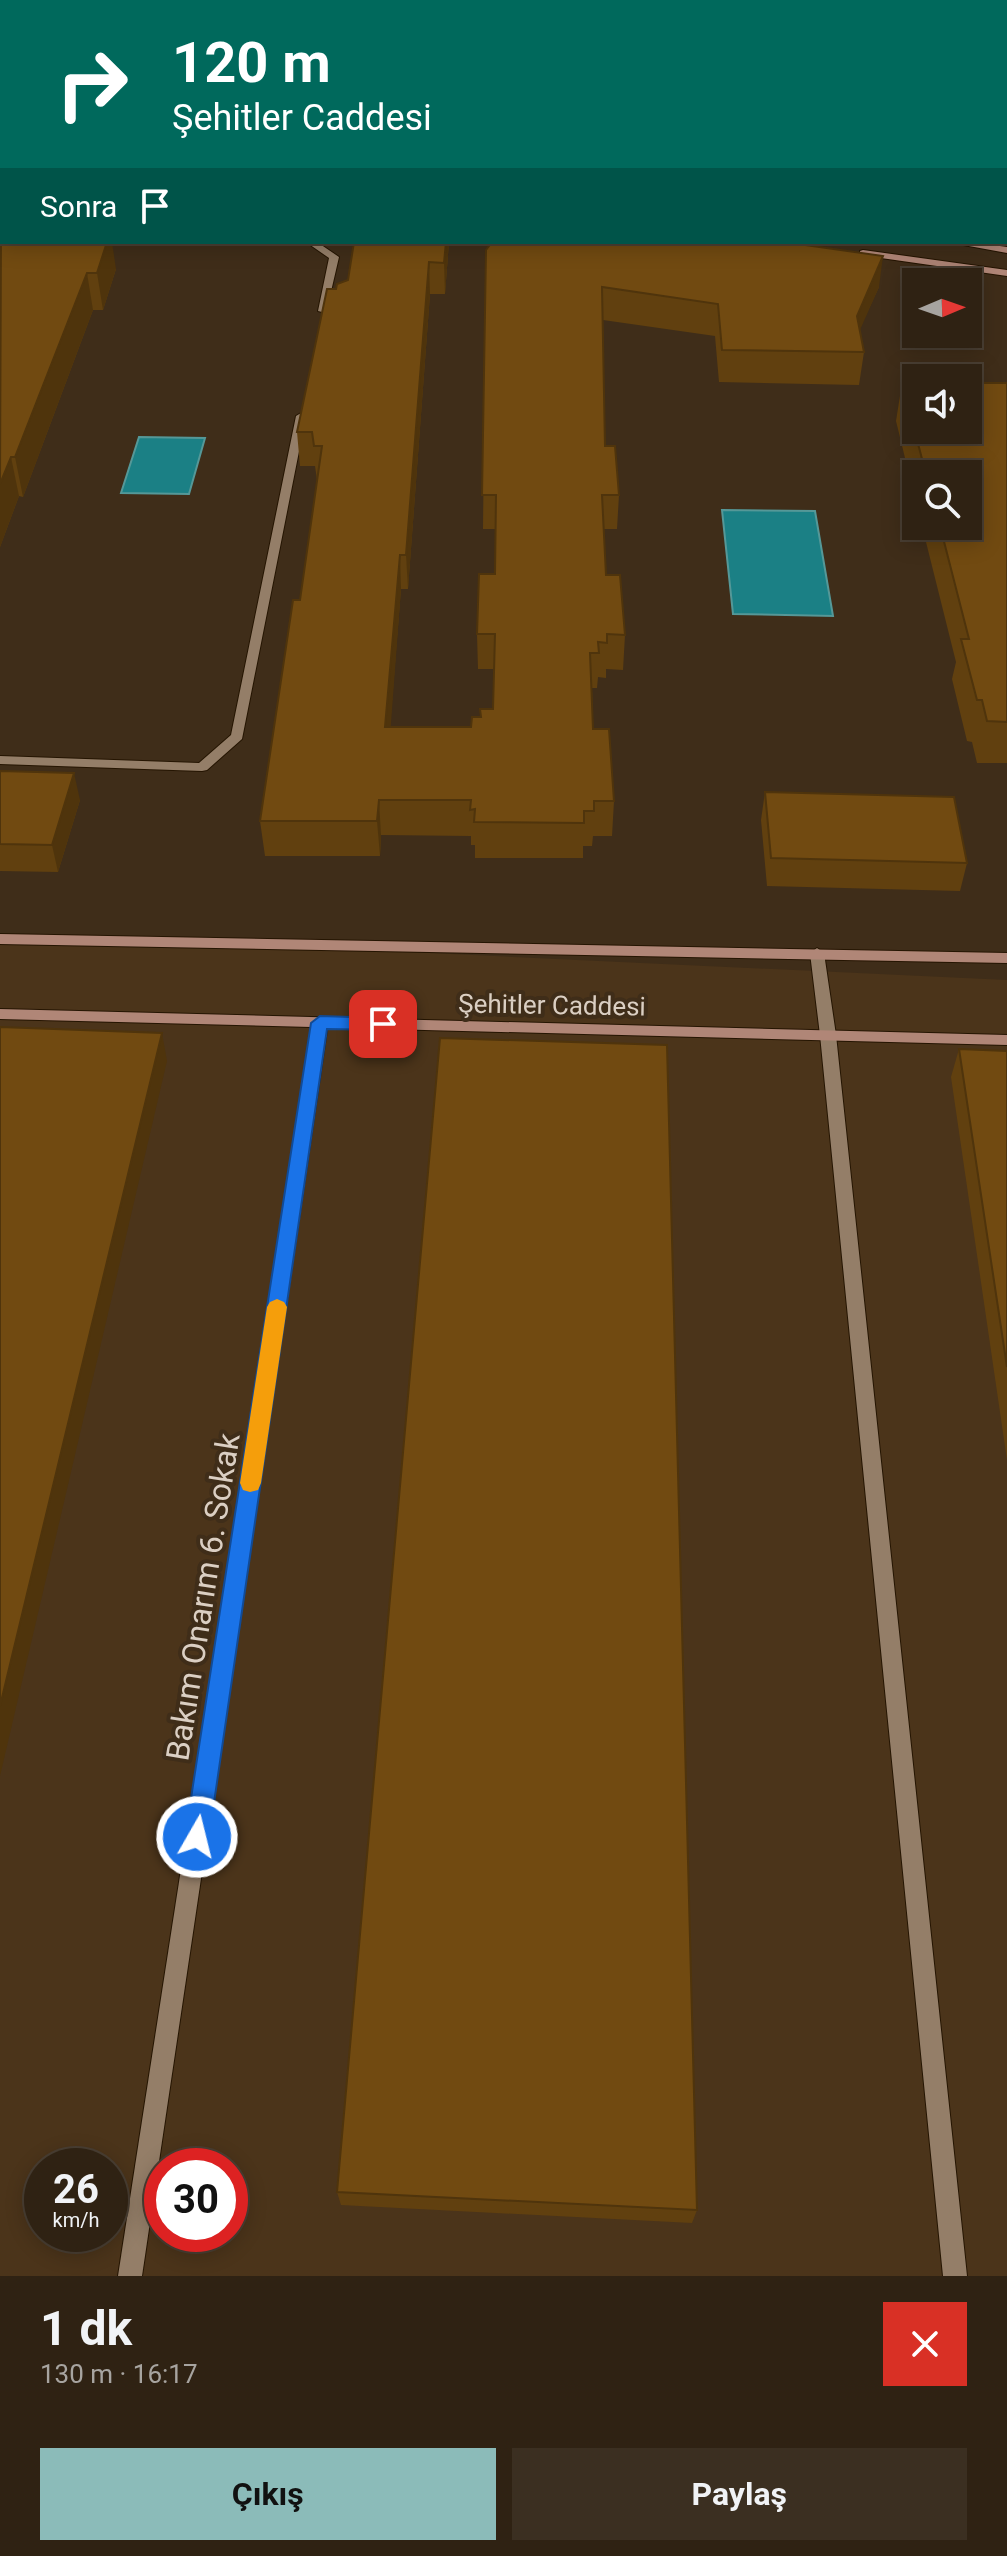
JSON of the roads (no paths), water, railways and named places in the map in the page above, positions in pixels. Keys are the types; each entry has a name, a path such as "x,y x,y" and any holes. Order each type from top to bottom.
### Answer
{"street":[{"path":"314,244 334,257 321,319"},
{"path":"966,244 1007,250"},
{"path":"857,252 1007,273"},
{"path":"0,760 202,767 237,736 306,396"},
{"path":"0,939 1007,958"},
{"path":"817,953 828,1035 955,2276"},
{"name":"Şehitler Caddesi","path":"0,1014 1007,1040"},
{"name":"Bakım Onarım 6. Sokak","path":"130,2276 320,1023"}],"water":[{"path":"139,437 205,438 189,494 121,493"},
{"path":"722,510 815,511 833,616 733,614"}]}
